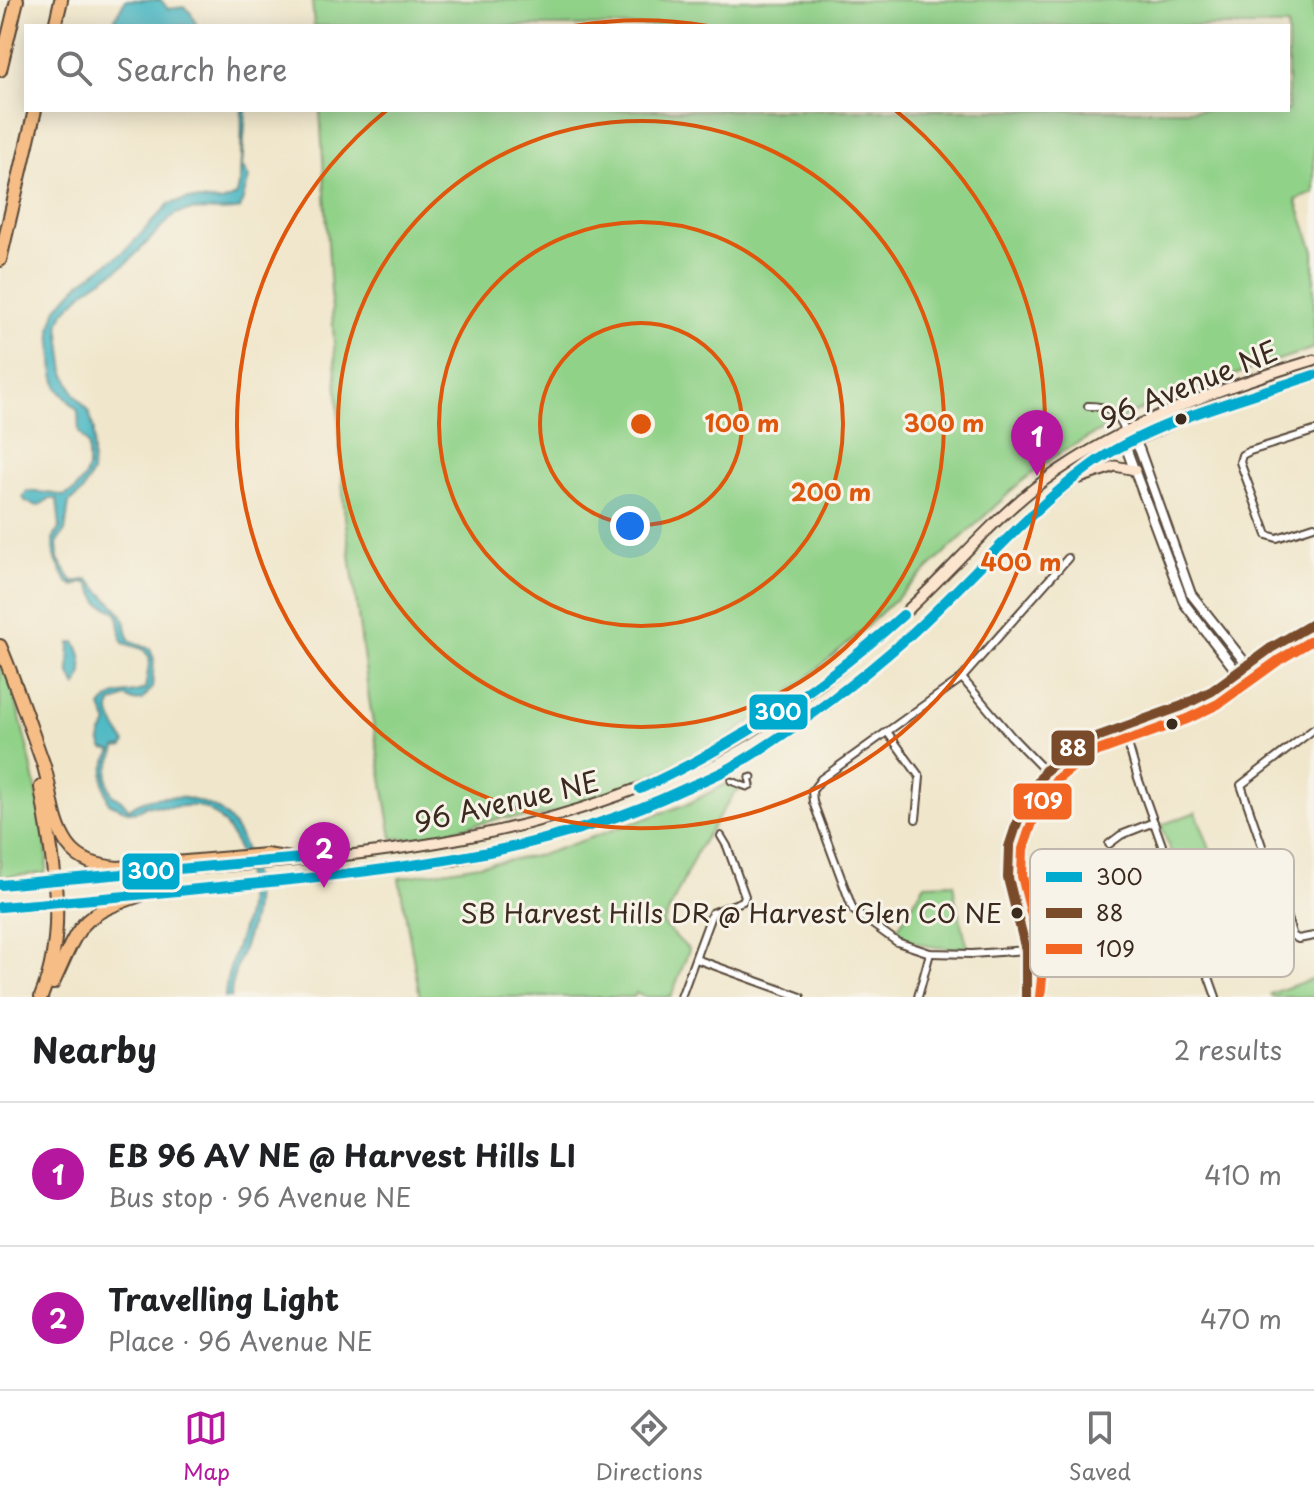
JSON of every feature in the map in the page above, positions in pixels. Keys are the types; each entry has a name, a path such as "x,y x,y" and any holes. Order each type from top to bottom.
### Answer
{"highway":[{"path":"0,70 17,0"},
{"path":"55,24 61,0"},
{"path":"0,260 35,112"},
{"path":"0,646 20,695 34,744 55,879 54,958 44,997"},
{"path":"34,744 43,764 57,824 78,856 104,867 118,868 197,864 266,855 292,859"},
{"path":"44,997 79,928 104,908 141,895"}],"main road":[{"name":"96 Avenue NE","path":"292,859 413,848 503,831 555,819 644,787 764,724 817,686 895,622 1042,482 1081,455 1125,431 1226,388 1314,360"},
{"name":"96 Avenue NE","path":"57,902 416,866 508,850 623,816 705,782 774,742 828,704 909,636 1029,518 1091,465 1135,440 1188,417 1314,375"},
{"path":"1077,479 1115,466 1135,470"},
{"path":"895,622 909,636"},
{"path":"0,885 197,864"},
{"path":"0,907 57,902"}],"street":[{"path":"1088,406 1110,409 1122,420 1125,445 1184,603 1237,672"},
{"path":"1125,431 1135,440 1191,594 1247,665"},
{"path":"1314,431 1250,451 1242,455 1240,462 1267,535 1277,538 1314,526"},
{"path":"1030,950 930,953 897,942 853,910 813,802 812,791 821,779 962,678 1068,558"},
{"path":"1026,997 1026,950 1008,878 1009,847 1022,808 1045,771 1080,743 1182,706 1212,691 1314,623"},
{"path":"962,678 1045,771"},
{"path":"1123,726 1164,849"},
{"path":"1263,849 1241,785 1314,729"},
{"path":"888,733 920,777 916,819"},
{"path":"731,781 747,787 751,785 749,778 752,777"},
{"path":"1109,844 1121,835 1154,822"},
{"path":"681,997 712,913 743,901 745,896 721,836"},
{"path":"1294,937 1298,939 1314,936"},
{"path":"918,997 930,953"},
{"path":"696,959 797,996"},
{"path":"1209,977 1216,997"}],"green space":[{"path":"312,0 1314,0 1314,193 1296,200 1314,251 1314,348 1180,393 1129,415 1058,454 1021,482 854,638 783,698 723,741 662,771 573,807 533,818 501,818 419,839 392,838 369,699 344,509 320,112 1290,112 1290,24 314,24"},
{"path":"0,651 19,713 33,775 46,846 45,873 0,877"},
{"path":"731,781 747,787 735,792 698,849 663,924 689,950 671,997 645,997 636,993 634,997 420,997 399,878 541,855 690,803"},
{"path":"1196,812 1210,849 1170,849 1161,825"},
{"path":"954,883 968,948 930,946 895,933 925,884"},
{"path":"1314,978 1314,997 1272,997 1270,994"}],"water":[{"path":"125,0 161,0 168,9 184,7 196,24 112,24"},
{"path":"242,112 246,112 242,166 249,178 240,209 175,214 126,264 86,290 64,312 59,325 65,373 74,393 89,412 94,430 92,473 82,492 69,503 65,531 57,542 58,559 73,583 88,579 119,610 129,640 150,649 154,659 152,688 142,700 133,701 126,697 111,703 112,719 125,743 123,747 116,748 108,771 109,788 113,796 129,809 151,799 168,797 204,803 218,810 238,833 252,873 253,914 234,976 231,997 225,997 248,900 240,853 224,824 201,807 146,805 132,812 109,803 103,777 112,751 104,749 101,742 108,724 101,707 112,697 145,689 150,658 143,649 123,643 117,612 100,604 89,584 85,582 74,586 67,582 54,556 53,539 60,527 57,499 49,499 38,506 26,502 23,497 27,491 64,496 74,491 88,468 88,445 79,432 78,411 58,389 54,374 51,327 57,308 80,283 125,251 169,204 188,199 222,202 236,196 241,168"},
{"path":"75,642 82,665 76,687 69,671 70,643"}],"transit line":[{"name":"300","path":"0,907 399,867 543,839 637,809 731,768 826,704 931,616 1065,485 1114,450 1198,413 1314,375"},
{"name":"300","path":"640,789 711,753 778,712 842,666 903,615"},
{"name":"88","path":"1026,997 1026,950 1008,878 1009,847 1022,808 1045,771 1080,743 1182,706 1212,691 1271,648 1314,623"},
{"name":"109","path":"1030,908 1022,876 1023,849 1035,814 1056,780 1087,755 1187,719 1218,704 1314,639"},
{"name":"300","path":"0,885 302,858"},
{"name":"109","path":"1040,997 1042,977"}],"place":[{"name":"EB 96 AV NE @ Harvest Hills LI","path":"1037,476"},
{"name":"Travelling Light","path":"324,888"},
{"name":"SB Harvest Hills DR @ Harvest Glen CO NE","path":"1017,913"}]}
